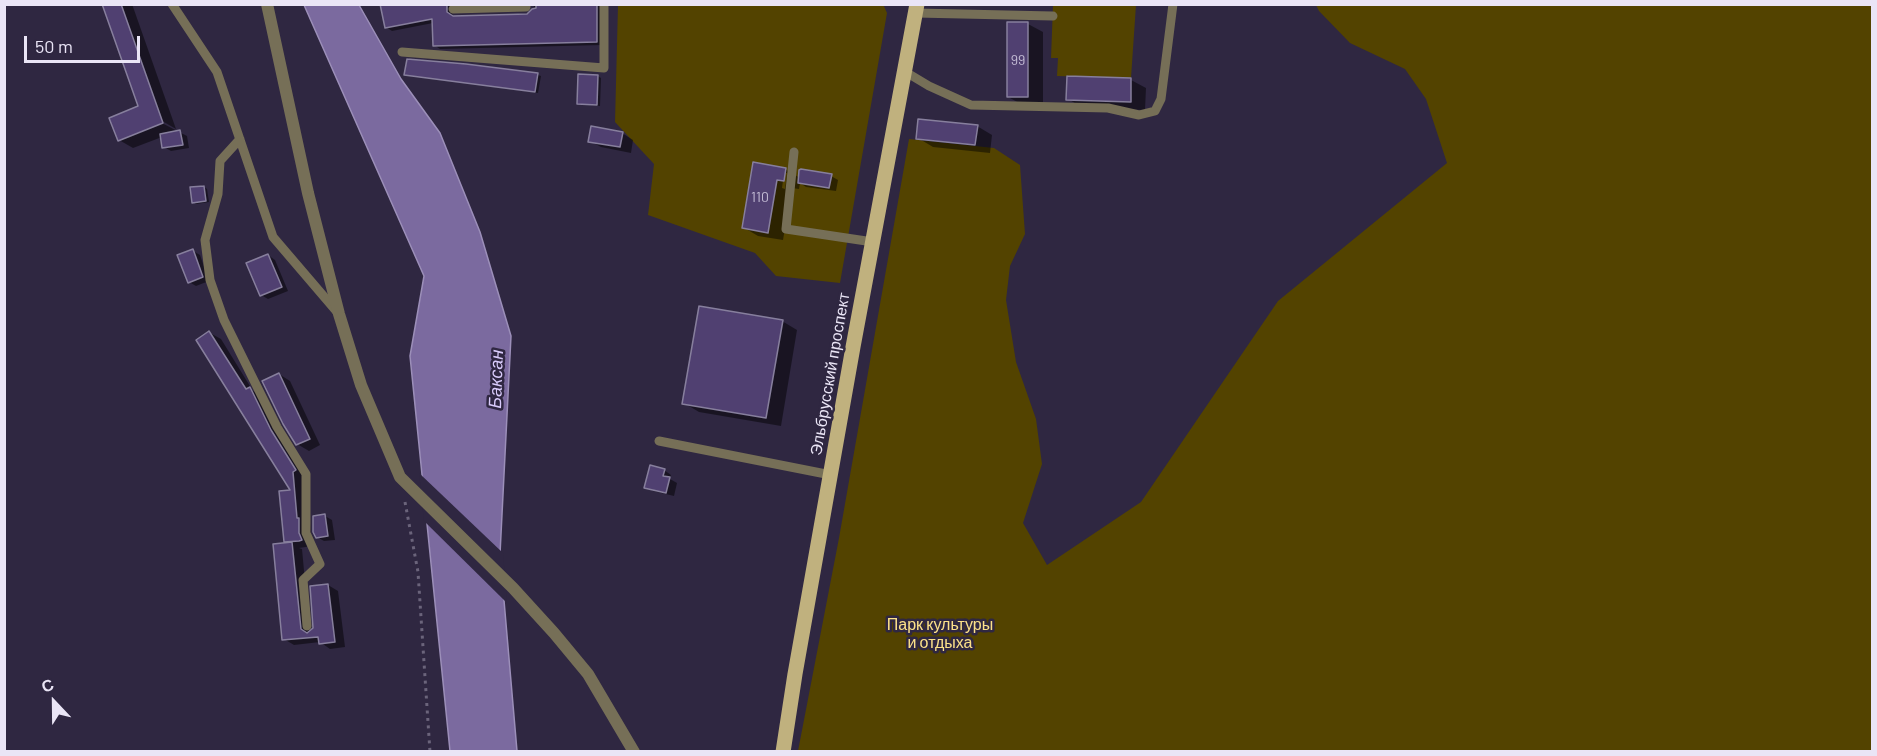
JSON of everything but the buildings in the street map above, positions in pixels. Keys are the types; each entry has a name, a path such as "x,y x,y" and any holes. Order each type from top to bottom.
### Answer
{"main road":[{"name":"Эльбрусский проспект","path":"783,752 795,674 916,9"}],"street":[{"path":"267,4 308,193 339,314 361,385 400,477 513,588 588,674 634,752"}],"lane":[{"path":"172,4 217,72 273,237 339,314"},
{"path":"453,9 526,7 526,4"},
{"path":"402,52 604,68 604,4"},
{"path":"904,71 929,86 970,105 1108,108 1139,115 1155,111 1161,99 1173,4"},
{"path":"916,9 1053,16"},
{"path":"240,139 220,161 218,194 205,240 210,280 225,320 277,427 306,474 306,533 320,564 303,580 307,626"},
{"path":"794,152 786,229 873,242"},
{"path":"659,441 831,475"}],"path":[{"path":"400,477 417,572 430,752"}],"green space":[{"path":"883,4 887,13 840,283 776,276 755,253 648,215 654,164 615,122 618,5"},
{"path":"1053,5 1136,5 1131,78 1057,76 1058,58 1051,58"},
{"name":"Парк культуры и отдыха","path":"1316,5 1872,5 1872,751 798,751 839,538 909,139 994,148 1020,165 1025,234 1010,266 1006,300 1016,362 1036,419 1042,464 1023,523 1047,565 1141,502 1278,301 1447,163 1426,99 1405,69 1350,43"}],"water":[{"name":"Баксан","path":"304,5 359,5 401,79 440,133 480,232 511,336 500,554 517,751 450,751 410,356 424,276"}],"pier":[{"path":"419,473 503,553 507,603 424,521"}]}
